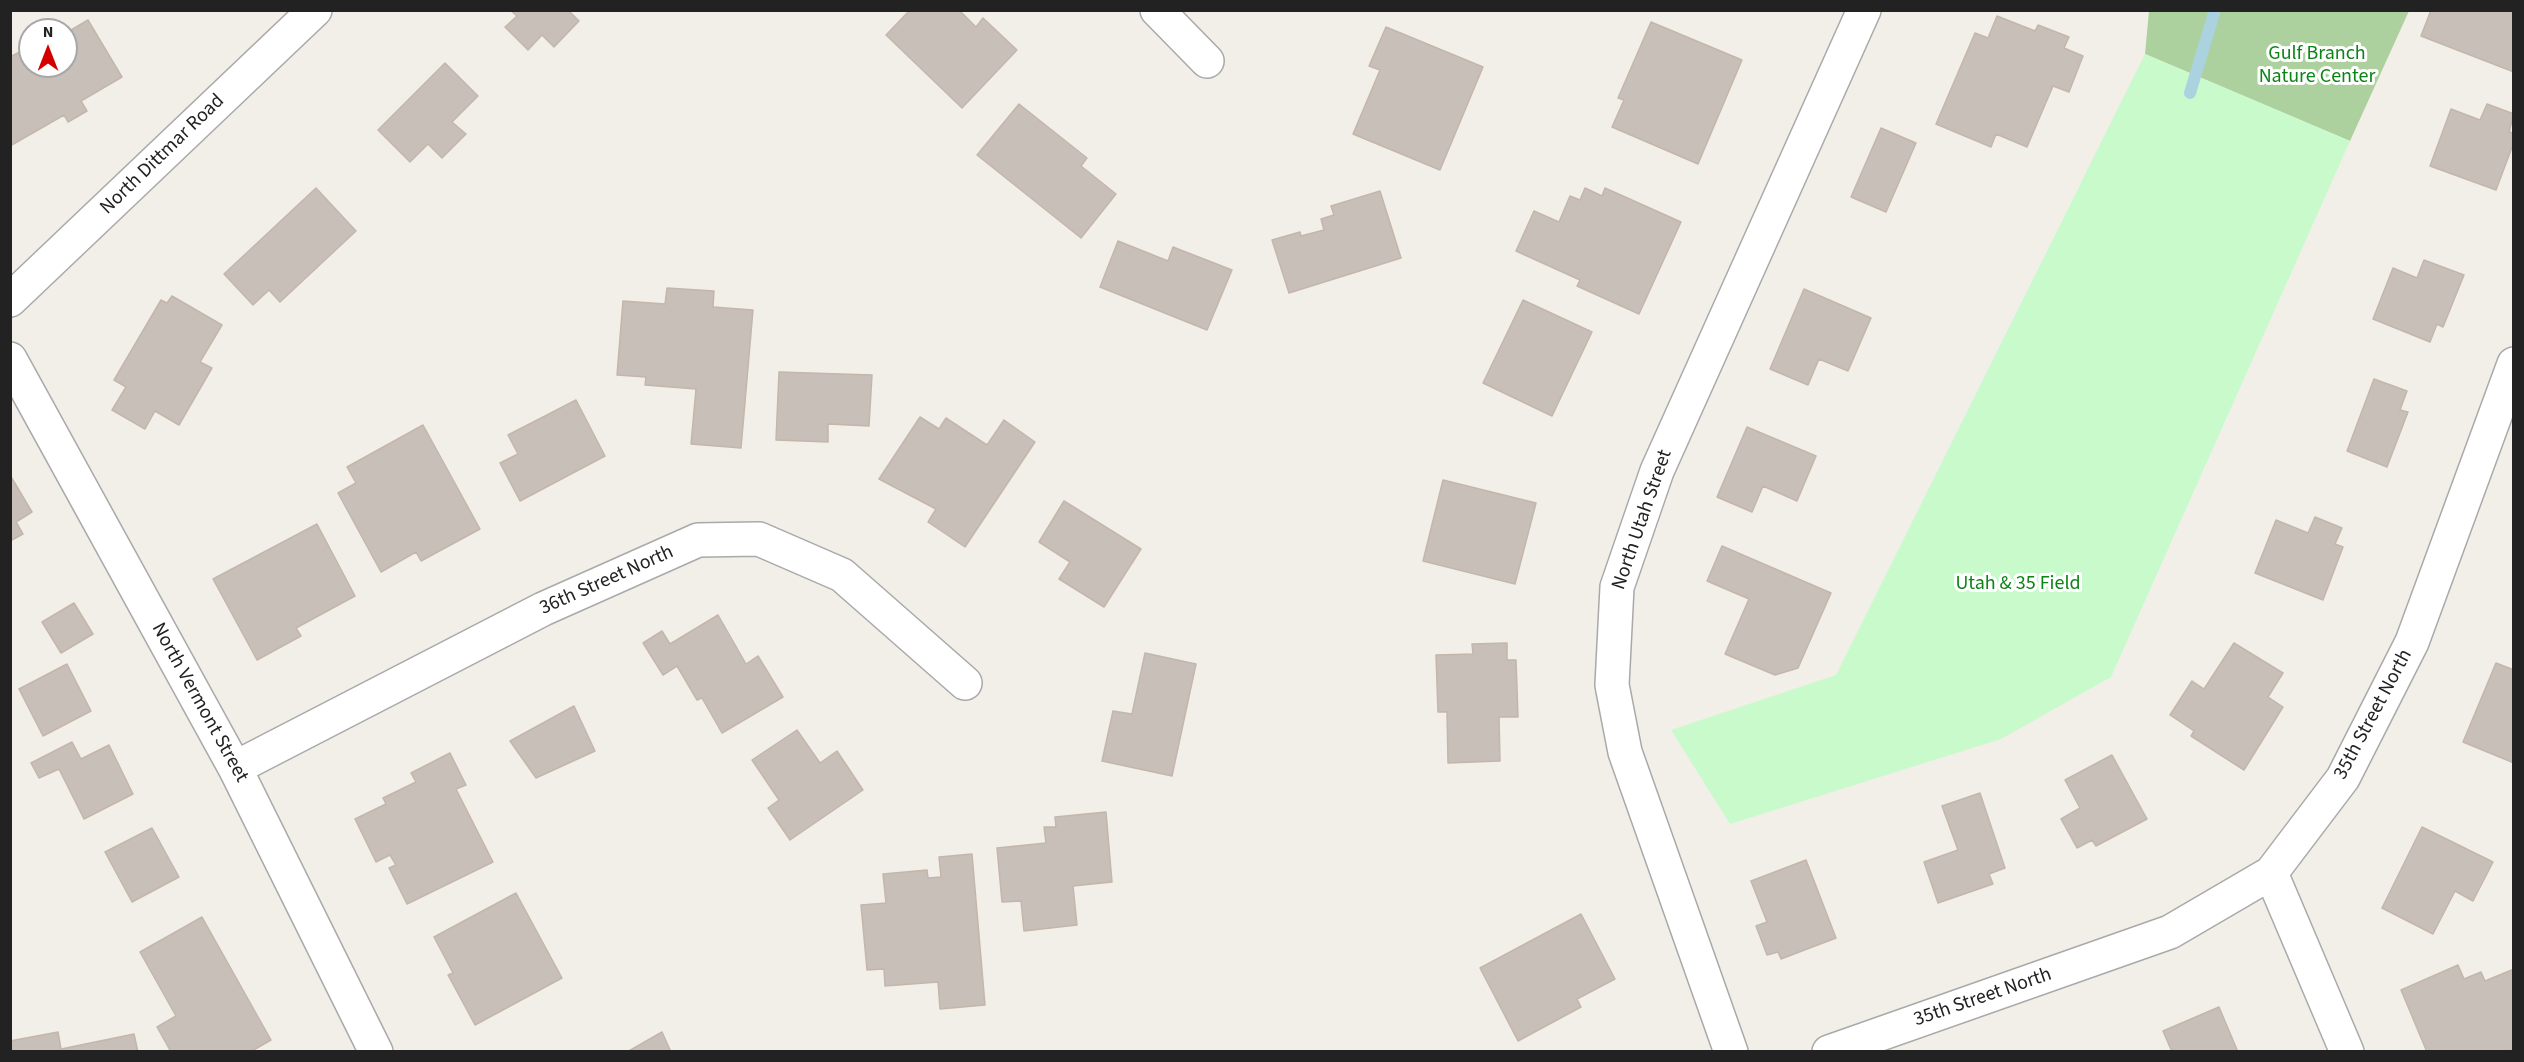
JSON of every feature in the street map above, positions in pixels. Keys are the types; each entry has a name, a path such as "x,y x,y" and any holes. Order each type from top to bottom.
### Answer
{"street":[{"name":"North Dittmar Road","path":"10,300 315,10"},
{"path":"1157,10 1207,61"},
{"name":"North Utah Street","path":"1731,1052 1625,752 1612,685 1617,587 1657,471 1864,10"},
{"name":"North Vermont Street","path":"10,359 235,768 376,1052"},
{"name":"35th Street North","path":"1829,1052 2170,932 2271,873 2343,778 2412,642 2514,364"},
{"name":"36th Street North","path":"235,768 543,609 698,540 759,539 842,575 965,683"},
{"path":"2271,873 2347,1052"}],"green space":[{"name":"Gulf Branch Nature Center","path":"2149,10 2409,11 2350,141 2145,54"},
{"name":"Utah & 35 Field","path":"2145,54 2350,141 2111,677 2001,739 1730,824 1671,730 1836,675"}],"building":[{"path":"510,10 568,10 579,21 554,47 542,35 528,50 505,27 517,16"},
{"path":"910,10 959,10 976,27 983,18 1017,50 962,108 886,35"},
{"path":"2431,10 2514,10 2514,72 2421,36"},
{"path":"1997,16 2035,31 2038,25 2069,37 2064,48 2083,56 2069,92 2053,86 2027,147 1996,134 1991,147 1936,124 1975,33 1988,38"},
{"path":"88,20 122,77 81,101 87,111 68,122 64,115 10,146 10,53 12,56 18,53 18,78 78,78 78,26"},
{"path":"1651,22 1742,60 1698,164 1612,127 1624,100 1618,98"},
{"path":"1386,27 1483,67 1440,170 1353,134 1380,70 1369,66"},
{"path":"445,63 478,96 452,122 466,134 442,158 428,144 410,162 378,130"},
{"path":"1019,104 1087,158 1081,166 1116,194 1081,238 977,155"},
{"path":"2487,104 2514,114 2509,132 2514,133 2514,142 2496,190 2430,166 2451,109 2480,120"},
{"path":"1881,128 1916,143 1886,212 1851,197"},
{"path":"316,188 356,231 280,302 269,290 253,305 224,274"},
{"path":"1585,188 1602,196 1605,188 1681,222 1639,314 1577,286 1580,280 1516,251 1534,211 1559,222 1570,196 1580,200"},
{"path":"1380,191 1401,258 1289,293 1272,240 1300,232 1301,236 1324,230 1321,219 1334,215 1331,206"},
{"path":"1118,241 1168,261 1173,247 1232,270 1207,330 1100,287"},
{"path":"2424,260 2464,275 2443,327 2437,324 2430,342 2373,319 2393,268 2417,278"},
{"path":"667,288 714,291 713,307 753,310 741,448 691,444 696,389 645,385 646,377 617,375 623,301 665,304"},
{"path":"1804,289 1871,318 1848,371 1819,359 1808,385 1770,369"},
{"path":"172,296 222,325 200,362 212,368 179,425 155,411 145,429 112,410 126,387 114,380 161,300 167,303"},
{"path":"1523,300 1592,332 1552,416 1483,383"},
{"path":"779,372 872,375 869,426 828,424 828,442 776,440"},
{"path":"2374,379 2407,391 2400,410 2408,412 2387,467 2347,451"},
{"path":"576,400 605,456 520,501 500,463 518,454 508,435"},
{"path":"920,417 939,429 946,418 987,445 1004,420 1035,442 965,547 928,522 936,509 879,479"},
{"path":"423,425 480,529 421,561 416,552 381,572 338,493 356,483 347,467"},
{"path":"1747,427 1816,456 1797,501 1763,486 1752,512 1717,497"},
{"path":"10,475 32,512 16,522 23,534 10,541"},
{"path":"1443,480 1536,503 1515,584 1423,561"},
{"path":"1064,501 1141,549 1104,607 1059,579 1070,562 1039,542"},
{"path":"2315,517 2342,528 2335,544 2343,547 2323,600 2255,573 2276,520 2308,533"},
{"path":"317,524 355,596 296,628 301,636 257,660 213,579"},
{"path":"1722,546 1831,593 1798,668 1775,675 1725,654 1749,599 1707,581"},
{"path":"74,603 93,634 61,653 42,622"},
{"path":"718,615 746,664 758,656 783,697 722,733 702,698 697,700 677,666 663,675 643,643 662,631 670,644"},
{"path":"1507,643 1507,660 1516,660 1518,717 1499,717 1500,761 1448,763 1447,712 1438,712 1436,655 1473,654 1472,644"},
{"path":"2234,643 2283,673 2268,697 2283,707 2244,770 2191,736 2194,731 2170,715 2192,681 2204,689"},
{"path":"1145,653 1196,664 1172,776 1102,761 1113,711 1132,714"},
{"path":"2496,663 2514,670 2514,763 2463,742"},
{"path":"67,664 91,711 43,736 19,689"},
{"path":"574,706 595,751 536,778 510,741"},
{"path":"797,730 820,763 837,751 863,790 790,840 768,808 779,800 752,760"},
{"path":"72,742 81,759 109,745 133,794 84,819 59,769 39,778 31,763"},
{"path":"450,753 466,785 456,789 493,862 407,904 389,868 396,865 390,855 376,862 355,819 386,804 383,798 416,782 411,773"},
{"path":"2112,755 2147,819 2096,846 2092,840 2077,848 2061,819 2080,808 2065,780"},
{"path":"1980,793 2005,868 1989,874 1993,884 1938,903 1924,862 1958,850 1942,806"},
{"path":"1106,812 1112,882 1073,886 1077,925 1024,931 1021,901 1002,902 997,848 1046,843 1044,827 1056,827 1055,817"},
{"path":"2422,827 2493,862 2473,901 2455,891 2433,934 2382,908"},
{"path":"152,828 179,877 132,902 105,852"},
{"path":"972,854 985,1005 940,1009 938,982 885,986 884,969 867,970 861,905 886,903 883,874 927,870 928,878 941,877 939,857"},
{"path":"1806,860 1836,938 1781,959 1778,952 1767,955 1756,926 1767,922 1751,881"},
{"path":"516,893 562,978 475,1025 448,975 453,973 434,937"},
{"path":"1581,914 1615,979 1577,999 1581,1007 1518,1041 1480,968"},
{"path":"202,917 271,1040 250,1052 171,1052 157,1027 176,1016 140,952"},
{"path":"2458,965 2464,979 2481,972 2485,981 2514,969 2514,1049 2508,1052 2427,1052 2401,990"},
{"path":"2219,1007 2238,1052 2172,1052 2163,1031"},
{"path":"58,1032 61,1049 134,1034 138,1052 10,1052 10,1041"},
{"path":"662,1032 671,1052 627,1052"}],"waterway":[{"path":"2190,93 2215,10"}]}
